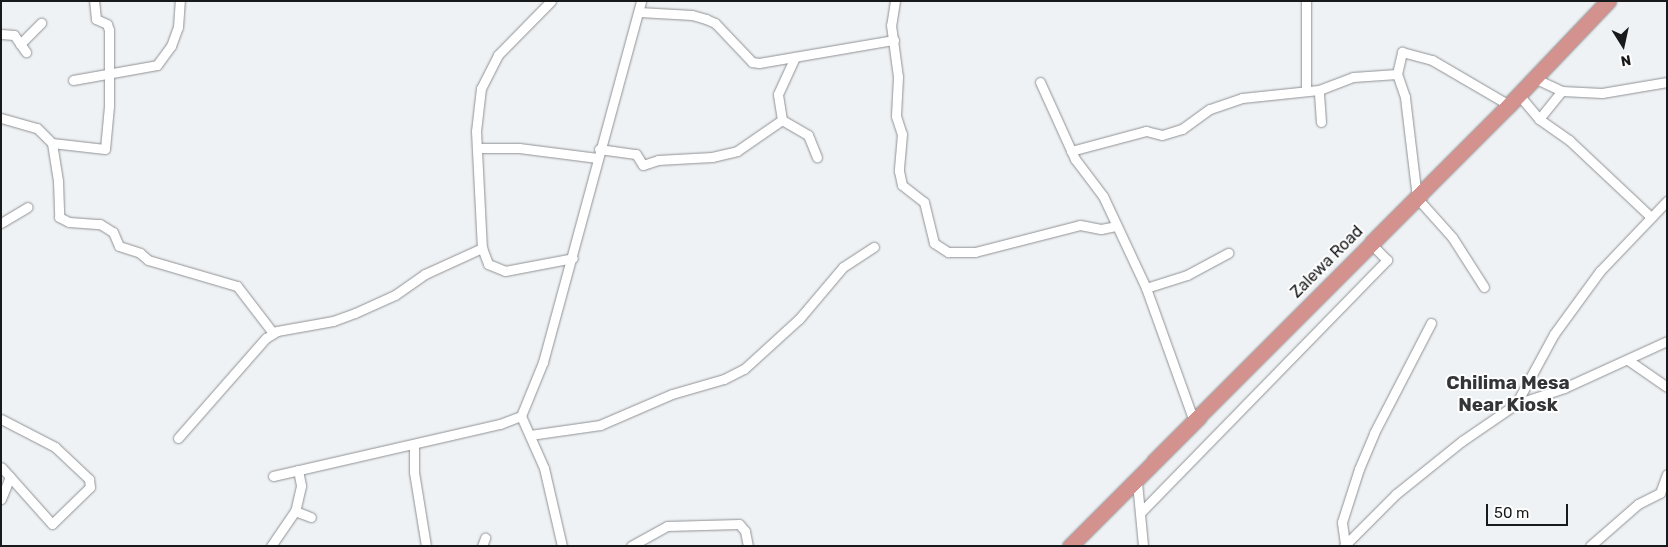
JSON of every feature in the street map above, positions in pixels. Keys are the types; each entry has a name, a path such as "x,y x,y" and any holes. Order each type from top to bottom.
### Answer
{"highway":[{"name":"Zalewa Road","path":"1070,546 1136,482 1370,243 1514,100 1608,1"}],"street":[{"path":"52,143 105,149 109,72 108,25 96,19 94,1"},
{"path":"73,80 109,72 147,69 157,65 171,46 178,27 180,1"},
{"path":"551,1 490,66 476,110 482,248 488,264 505,271 573,258"},
{"path":"273,476 500,424 521,416 543,362 573,258 598,154 628,58 641,1"},
{"path":"895,1 891,24 894,40 902,185 924,202 934,243 942,249 958,253 975,252 1080,224 1101,229 1117,226"},
{"path":"1306,1 1306,90"},
{"path":"639,12 692,15 706,19 715,23 752,62 759,64 894,40"},
{"path":"20,44 41,23"},
{"path":"1,34 14,35 26,52"},
{"path":"1484,287 1452,237 1417,198 1405,97 1397,74 1402,52 1432,60 1514,100 1584,153 1651,217"},
{"path":"782,120 778,94 795,57"},
{"path":"1071,151 1146,131 1162,135 1182,129 1210,109 1242,98 1319,90 1353,77 1397,74"},
{"path":"1534,78 1562,91 1602,92 1667,82"},
{"path":"1040,82 1071,151 1103,196 1146,288 1194,421"},
{"path":"1319,90 1321,122"},
{"path":"1539,119 1562,91"},
{"path":"1,118 37,128 52,143 58,181 59,218 69,222 100,224 113,232 120,246 140,253 148,260 237,286 273,333"},
{"path":"477,148 519,148 598,154 636,154 643,165 658,160 712,158 737,151 782,120"},
{"path":"782,120 808,134 817,157"},
{"path":"1516,404 1554,334 1600,271 1667,201"},
{"path":"1,224 28,207"},
{"path":"1140,513 1387,260 1370,243"},
{"path":"530,435 600,425 672,394 724,379 744,369 799,319 843,267 874,247"},
{"path":"178,438 255,348 273,333 333,321 355,313 395,295 425,274 482,248"},
{"path":"1146,288 1187,275 1228,253"},
{"path":"1345,545 1342,522 1359,469 1374,434 1431,323"},
{"path":"1345,545 1396,494 1462,441 1516,404 1564,388 1667,341"},
{"path":"1628,360 1667,387"},
{"path":"521,416 530,435 552,496 562,546"},
{"path":"1,420 56,447 91,483 78,500 52,524 1,467"},
{"path":"414,444 414,472 426,546"},
{"path":"271,546 295,511 301,486 298,470"},
{"path":"1590,546 1638,504 1660,493 1667,474"},
{"path":"1,499 10,477"},
{"path":"1136,482 1143,546"},
{"path":"295,511 311,517"},
{"path":"631,546 668,526 739,524 745,531 748,546"}],"district":[{"name":"Chilima Mesa Near Kiosk","path":"1508,394"}]}
